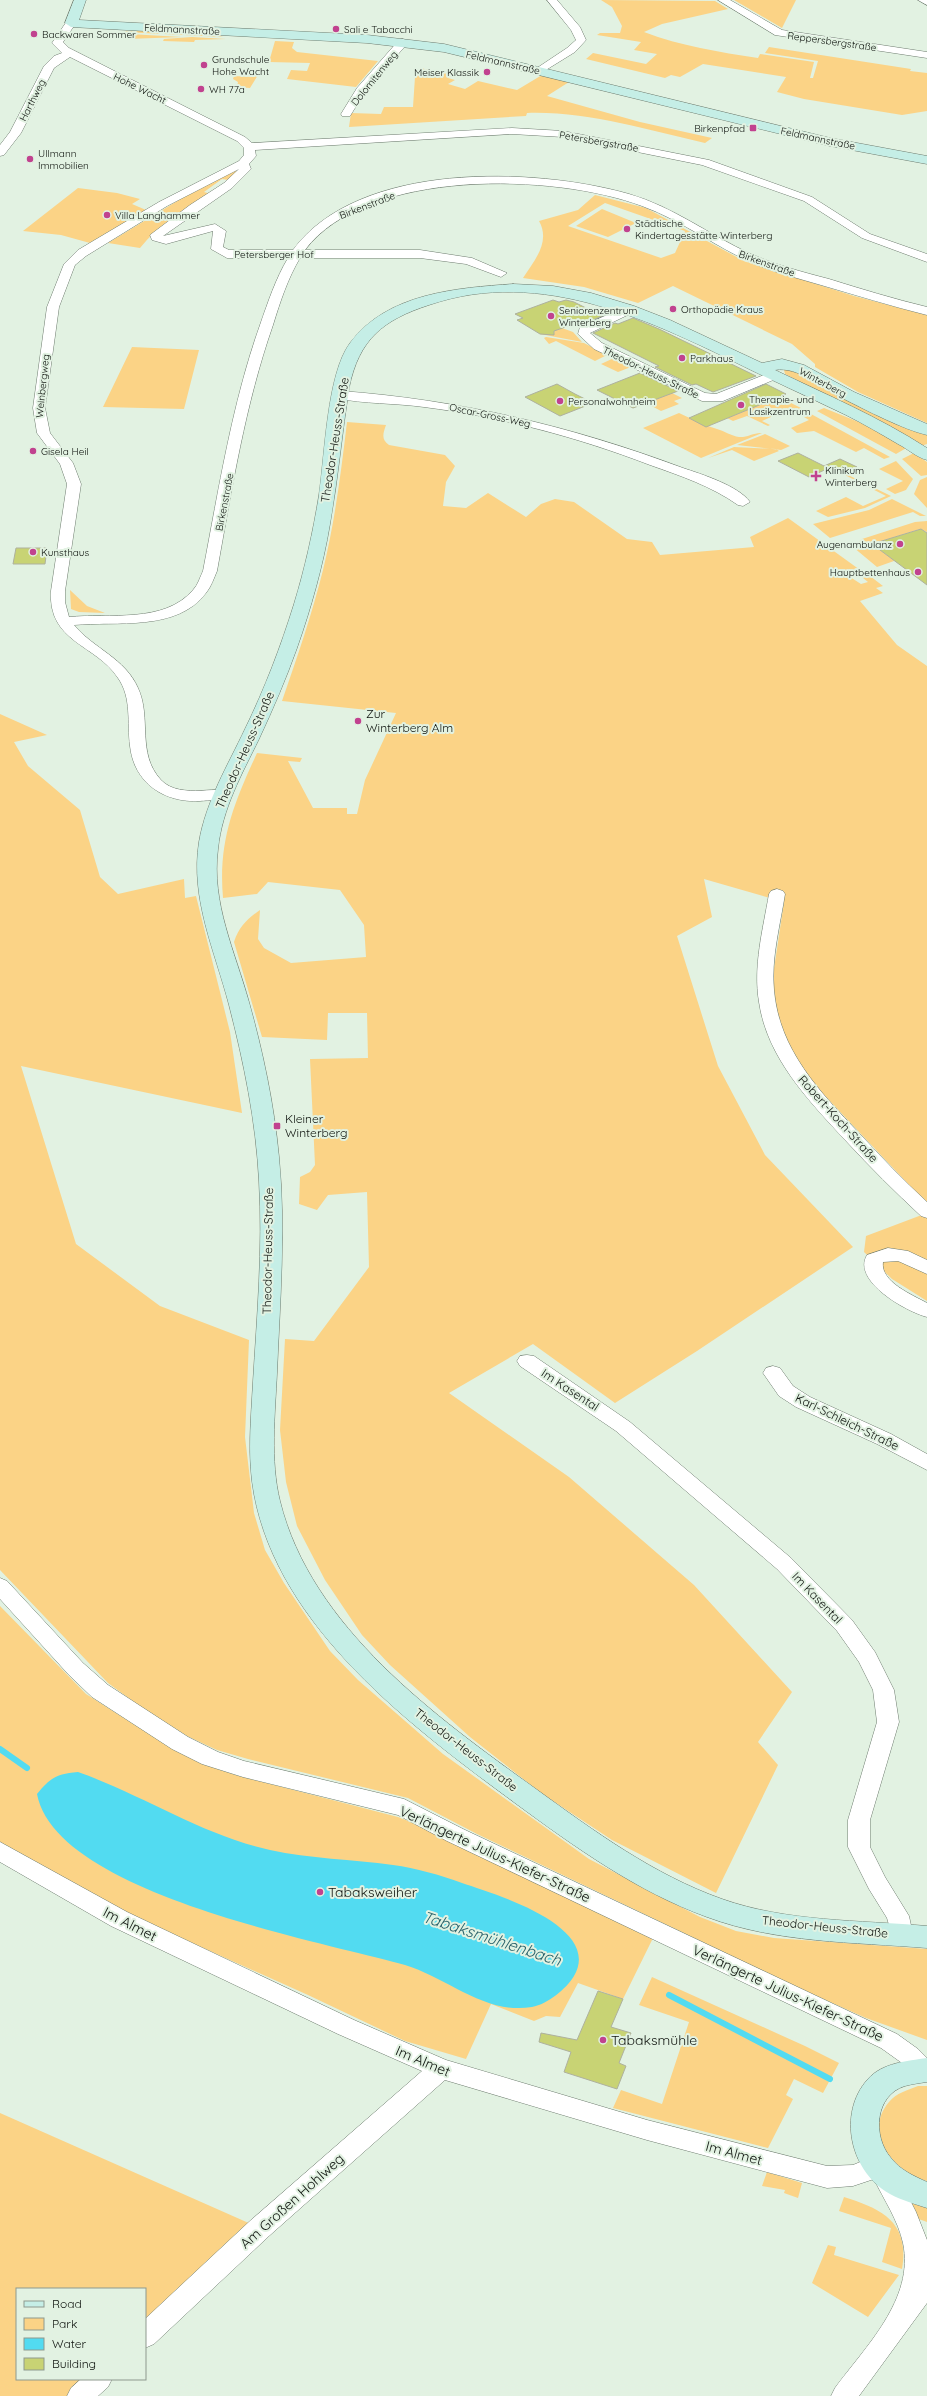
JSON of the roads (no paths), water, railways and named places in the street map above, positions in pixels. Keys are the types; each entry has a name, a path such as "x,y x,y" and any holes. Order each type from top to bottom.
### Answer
{"street":[{"name":"Hohe Wacht","path":"80,0 71,23 57,44 70,53 214,124 244,141 249,147"},
{"path":"541,70 571,50 580,40 576,29 552,0"},
{"name":"Reppersbergstraße","path":"723,0 779,33 927,55"},
{"path":"923,0 927,2"},
{"name":"Feldmannstraße","path":"71,23 403,42 454,50 541,70 830,142 927,160"},
{"name":"Dolomitenweg","path":"346,114 361,90 403,42"},
{"name":"Harthweg","path":"0,153 15,133 49,66 58,58 70,53"},
{"name":"Petersbergstraße","path":"249,147 512,132 562,134 705,162 808,199 866,236 927,258"},
{"path":"243,163 250,156 249,147"},
{"name":"Petersberger Hof","path":"243,163 244,169 216,195 194,207 156,235 156,238 166,240 215,228 220,231 217,249 223,253 295,255 420,254 456,258 490,268 501,273"},
{"name":"Weinbergweg","path":"220,803 174,795 161,788 150,778 142,766 138,754 136,699 124,675 106,658 80,640 64,622 58,599 74,484 73,475 65,460 46,440 38,422 40,388 53,307 70,264 75,258 197,185 243,163"},
{"name":"Birkenstraße","path":"64,622 94,619 137,619 167,613 191,602 206,586 252,370 269,318 295,255 312,234 326,222 350,209 381,197 414,189 451,183 526,183 599,192 642,202 669,213 750,258 837,286 927,311"},
{"path":"474,275 490,268"},
{"name":"Theodor-Heuss-Straße","path":"759,368 630,308 582,294 544,288 486,289 439,297 394,315 363,337 351,352 347,362 341,395 322,528 302,606 273,688 220,803 208,847 206,862 209,913 236,993 247,1037 256,1078 269,1159 271,1241 262,1430 267,1496 275,1528 305,1588 323,1613 374,1672 413,1709 457,1746 599,1849 686,1896 717,1909 745,1917 789,1925 915,1936"},
{"name":"Theodor-Heuss-Straße","path":"630,308 584,330 584,334 598,346 702,397 718,398 774,375"},
{"name":"Winterberg","path":"759,368 782,364 799,368 848,395 927,430"},
{"name":"Winterberg","path":"759,368 881,426 927,455"},
{"name":"Oscar-Gross-Weg","path":"341,395 402,400 471,409 543,427 635,454 715,486 743,502"},
{"path":"635,454 649,445"},
{"name":"Robert-Koch-Straße","path":"777,894 765,977 770,1014 785,1056 802,1081 857,1142 927,1212"},
{"path":"927,1268 900,1254 884,1254 874,1259 872,1267 875,1275 927,1311"},
{"name":"Im Kasental","path":"527,1361 613,1418 748,1533 797,1576 835,1614 860,1646 876,1671 889,1707 888,1722 858,1820 859,1847 876,1883 898,1916 915,1936"},
{"name":"Karl-Schleich-Straße","path":"773,1373 786,1391 803,1402 884,1439 927,1463"},
{"name":"Verlängerte Julius-Kiefer-Straße","path":"0,1586 76,1669 100,1692 180,1744 210,1758 243,1769 404,1808 455,1835 889,2042 905,2052 925,2070"},
{"name":"Im Almet","path":"0,1851 119,1919 346,2028 441,2069 647,2130 827,2177 852,2177 880,2169"},
{"name":"Am Großen Hohlweg","path":"146,2335 260,2228 441,2069"},
{"path":"905,2312 915,2278 918,2253 914,2238 864,2140 862,2125 865,2111 871,2098 880,2087 893,2078 907,2072 925,2070"},
{"path":"880,2169 903,2186 927,2195"},
{"path":"844,2396 927,2283"},
{"path":"80,2396 98,2380"}],"water":[{"name":"Tabaksweiher","path":"78,1772 102,1781 220,1835 245,1843 285,1853 402,1866 445,1877 520,1904 541,1915 560,1928 573,1942 579,1958 574,1976 571,1981 556,1995 544,2003 532,2007 515,2008 498,2006 482,2001 436,1978 405,1965 257,1927 197,1908 140,1886 91,1860 55,1829 37,1794 55,1777"}],"waterway":[{"name":"Tabaksmühlenbach","path":"0,1749 27,1768"},
{"name":"Tabaksmühlenbach","path":"669,1995 830,2079"}],"place":[{"name":"Sali e Tabacchi","path":"336,29"},
{"name":"Backwaren Sommer","path":"34,34"},
{"name":"Grundschule Hohe Wacht","path":"204,65"},
{"name":"Meiser Klassik","path":"487,72"},
{"name":"WH 77a","path":"201,89"},
{"name":"Birkenpfad","path":"753,128"},
{"name":"Ullmann Immobilien","path":"30,159"},
{"name":"Villa Langhammer","path":"107,215"},
{"name":"Städtische Kindertagesstätte Winterberg","path":"627,229"},
{"name":"Orthopädie Kraus","path":"673,309"},
{"name":"Seniorenzentrum Winterberg","path":"551,316"},
{"name":"Parkhaus","path":"682,358"},
{"name":"Personalwohnheim","path":"560,401"},
{"name":"Therapie- und Lasikzentrum","path":"741,405"},
{"name":"Gisela Heil","path":"33,451"},
{"name":"Klinikum Winterberg","path":"816,476"},
{"name":"Augenambulanz","path":"900,544"},
{"name":"Kunsthaus","path":"33,552"},
{"name":"Hauptbettenhaus","path":"918,572"},
{"name":"Zur Winterberg Alm","path":"358,721"},
{"name":"Kleiner Winterberg","path":"277,1126"},
{"name":"Tabaksweiher","path":"320,1892"},
{"name":"Tabaksmühle","path":"603,2040"}]}
